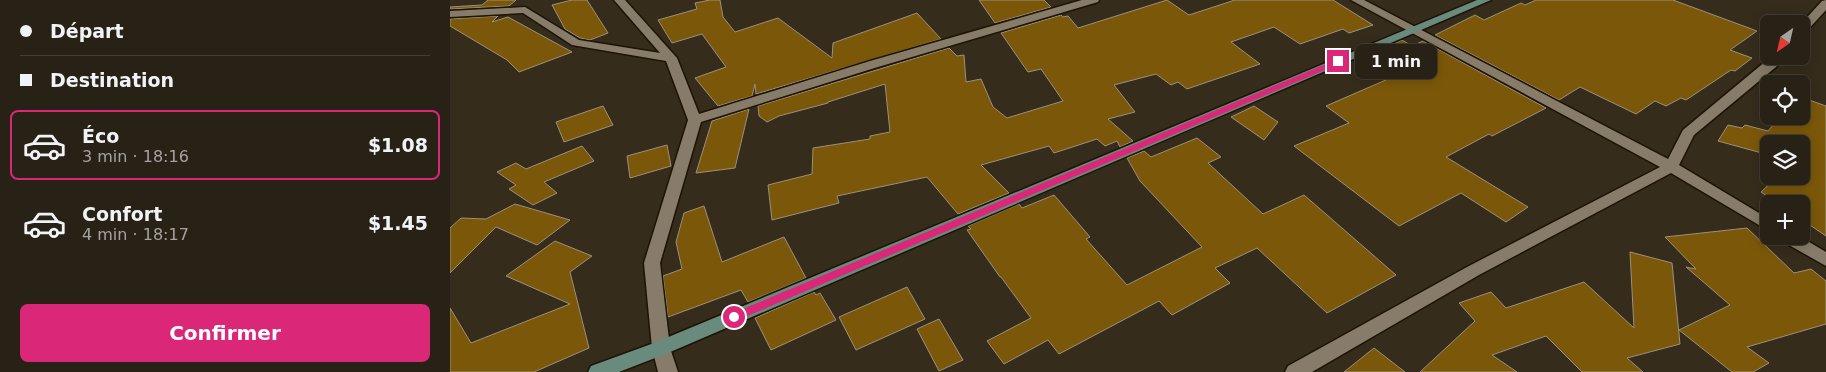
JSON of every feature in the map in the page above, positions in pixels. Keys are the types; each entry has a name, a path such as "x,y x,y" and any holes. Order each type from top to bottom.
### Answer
{"street":[{"path":"619,0 671,58 695,120 652,263 661,348 668,372"},
{"path":"695,120 874,64 1094,0"},
{"path":"1356,0 1670,167 1760,221"},
{"path":"598,372 661,348 1486,0"},
{"path":"1810,21 1826,3"},
{"path":"450,14 525,10 576,43 671,58"},
{"path":"1295,372 1473,271 1670,167 1688,133 1771,65"},
{"path":"1801,245 1826,260"}],"building":[{"path":"488,0 516,0 509,6 450,9 450,7 482,5"},
{"path":"572,0 587,0 608,33 590,40 580,38 565,29 552,5"},
{"path":"720,0 723,17 735,32 778,18 832,58 833,43 917,13 941,39 756,94 755,84 752,96 718,106 695,78 726,67 702,34 672,43 658,20 697,9 695,3"},
{"path":"979,0 1044,0 1051,7 995,23"},
{"path":"1167,0 1189,15 1235,0 1333,0 1373,25 1349,33 1343,29 1300,44 1274,27 1231,42 1260,64 1187,89 1178,82 1171,85 1156,74 1114,85 1135,112 1108,119 1133,141 1120,147 1117,141 1105,146 1097,139 1054,153 1049,146 981,165 1009,193 958,214 927,177 837,196 839,203 772,220 768,185 812,174 813,148 870,139 870,136 890,132 885,84 828,103 779,116 767,122 759,116 758,106 949,48 957,56 964,55 966,82 981,79 993,107 1007,118 1063,101 1041,69 1028,72 1001,33 1061,15 1063,17 1068,16 1078,28"},
{"path":"1536,0 1673,0 1757,31 1730,50 1752,58 1735,71 1731,70 1686,100 1681,98 1666,106 1655,101 1636,114 1580,87 1559,100 1435,35 1475,15 1484,20 1521,3 1525,5"},
{"path":"498,16 492,22 508,17 572,52 519,72 507,60 450,26 450,19"},
{"path":"1402,40 1412,46 1423,41 1546,108 1492,136 1489,134 1446,157 1528,207 1506,222 1461,193 1399,226 1294,146 1349,123 1326,106 1395,76 1367,60 1384,53 1382,49"},
{"path":"1810,100 1826,106 1826,236 1810,225 1810,195 1765,195 1761,192 1768,185 1810,185 1810,135 1760,135 1760,153 1718,141 1728,125 1742,128 1745,125 1768,131 1773,125 1810,125"},
{"path":"603,106 613,125 564,142 556,122"},
{"path":"1254,106 1278,122 1264,140 1231,117"},
{"path":"749,109 735,168 696,173 712,121"},
{"path":"1197,138 1221,157 1208,163 1263,214 1304,195 1396,275 1327,313 1257,248 1215,268 1230,283 1172,315 1159,301 1059,354 1048,340 1004,364 987,341 1031,318 967,230 971,229 968,226 1019,204 1022,208 1054,195 1090,237 1086,239 1127,285 1202,247 1140,181 1127,158 1144,151 1151,157"},
{"path":"667,145 671,166 630,178 627,156"},
{"path":"582,146 594,161 544,182 557,193 533,205 509,189 516,185 497,172 516,163 526,169"},
{"path":"515,204 570,220 537,245 496,227 450,273 450,228 461,218 486,219"},
{"path":"704,206 722,262 784,237 806,278 748,302 741,290 668,317 663,276 682,269 676,242 684,213"},
{"path":"1747,228 1760,240 1760,245 1765,245 1794,273 1811,269 1826,281 1826,324 1747,347 1769,363 1753,372 1732,372 1679,330 1730,305 1686,267 1696,269 1665,237"},
{"path":"555,241 592,256 570,272 589,348 534,372 450,372 450,308 471,343 570,304 506,276"},
{"path":"1630,252 1672,263 1680,344 1627,358 1643,372 1582,372 1546,336 1492,355 1517,372 1420,372 1475,321 1459,303 1491,292 1506,308 1584,282 1634,328"},
{"path":"907,287 925,319 856,350 839,317"},
{"path":"814,292 816,295 820,293 836,320 771,350 755,318"},
{"path":"939,319 963,360 939,371 917,329"},
{"path":"1374,348 1405,372 1344,372"}],"route":[{"path":"734,317 1338,61"}]}
